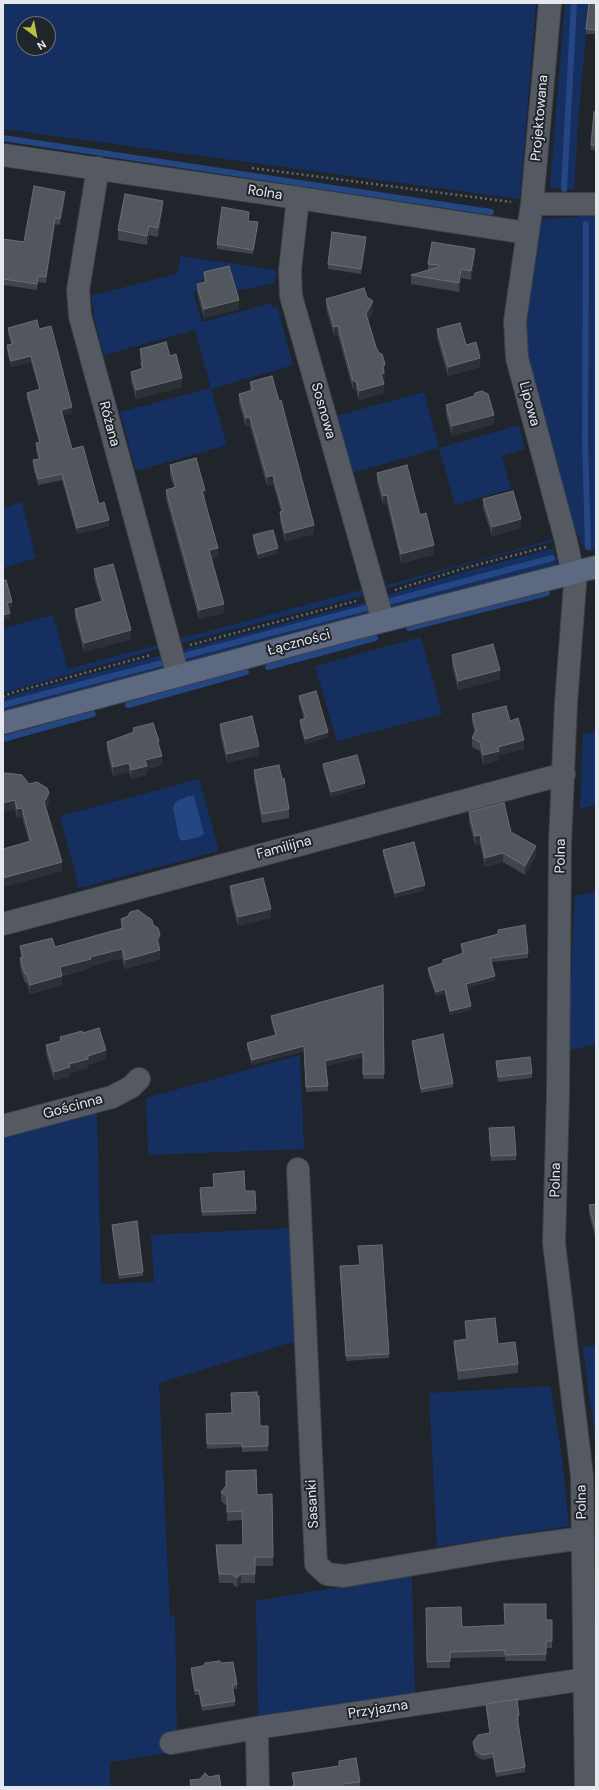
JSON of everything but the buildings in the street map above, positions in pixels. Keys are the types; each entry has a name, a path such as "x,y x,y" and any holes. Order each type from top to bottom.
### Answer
{"street":[{"name":"Projektowana","path":"527,233 532,204 550,3"},
{"name":"Rolna","path":"3,154 527,233"},
{"name":"Różana","path":"98,168 78,290 80,316 178,676"},
{"name":"Sosnowa","path":"298,198 290,270 291,296 383,622"},
{"path":"532,204 596,204"},
{"name":"Lipowa","path":"527,233 515,321 517,358 573,572"},
{"name":"Łączności","path":"3,723 596,567"},
{"name":"Polna","path":"573,572 575,584 566,704 560,844 558,1094 554,1243 582,1476 586,1679 586,1787"},
{"name":"Familijna","path":"3,924 564,774"},
{"name":"Gościnna","path":"3,1126 112,1097 131,1087 139,1079"},
{"name":"Sasanki","path":"298,1169 316,1564 327,1574 344,1576 502,1549 583,1538"},
{"name":"Przyjazna","path":"171,1743 256,1728 586,1679"},
{"path":"257,1739 258,1787"}],"path":[{"path":"245,167 503,202 532,204"},
{"path":"3,697 11,693 376,596 465,568 548,547"}],"shaded area":[{"path":"3,3 536,3 520,199 3,129"},
{"path":"565,3 589,3 579,109 574,190 550,187"},
{"path":"596,213 596,550 590,551 581,543 578,533 572,534 530,376 525,337 536,226 544,219 577,217"},
{"path":"180,256 276,270 275,283 236,291 230,272 201,280 203,289 193,292 202,322 271,303 272,308 277,306 293,365 211,389 227,445 136,471 120,412 211,388 195,330 104,355 95,322 91,296 178,273"},
{"path":"424,392 439,448 352,473 336,416"},
{"path":"519,425 525,449 502,456 511,489 455,505 439,448"},
{"path":"22,502 36,558 3,568 3,508"},
{"path":"550,540 552,542 471,563 385,589 384,586"},
{"path":"554,548 554,558 560,557 554,566 389,610 385,596 464,572"},
{"path":"365,589 367,595 177,644 177,640 182,638"},
{"path":"369,601 370,612 368,615 185,664 178,651"},
{"path":"53,615 68,669 157,645 158,649 3,693 3,628"},
{"path":"421,637 442,714 337,741 315,666"},
{"path":"162,655 164,663 162,670 3,713 3,700 10,696"},
{"path":"596,731 596,805 580,809 583,734"},
{"path":"199,779 219,851 79,888 60,816"},
{"path":"188,796 194,796 204,834 199,837 183,841 179,838 173,808 175,802"},
{"path":"596,891 596,1044 567,1051 575,896"},
{"path":"300,1055 304,1149 148,1155 146,1098"},
{"path":"97,1109 101,1284 154,1282 151,1235 291,1228 296,1341 159,1383 170,1616 175,1616 177,1733 173,1752 110,1762 110,1787 3,1787 3,1135"},
{"path":"596,1345 596,1448 583,1347"},
{"path":"550,1386 562,1457 569,1526 437,1547 429,1393"},
{"path":"412,1575 415,1696 258,1721 256,1601"}],"waterway":[{"path":"564,189 574,3"},
{"path":"3,138 491,212"},
{"path":"586,224 585,441 588,547"},
{"path":"391,601 552,558"},
{"path":"409,628 547,593"},
{"path":"184,656 366,608"},
{"path":"268,667 375,638"},
{"path":"3,705 162,663"},
{"path":"128,705 246,672"},
{"path":"3,739 93,714"}]}
